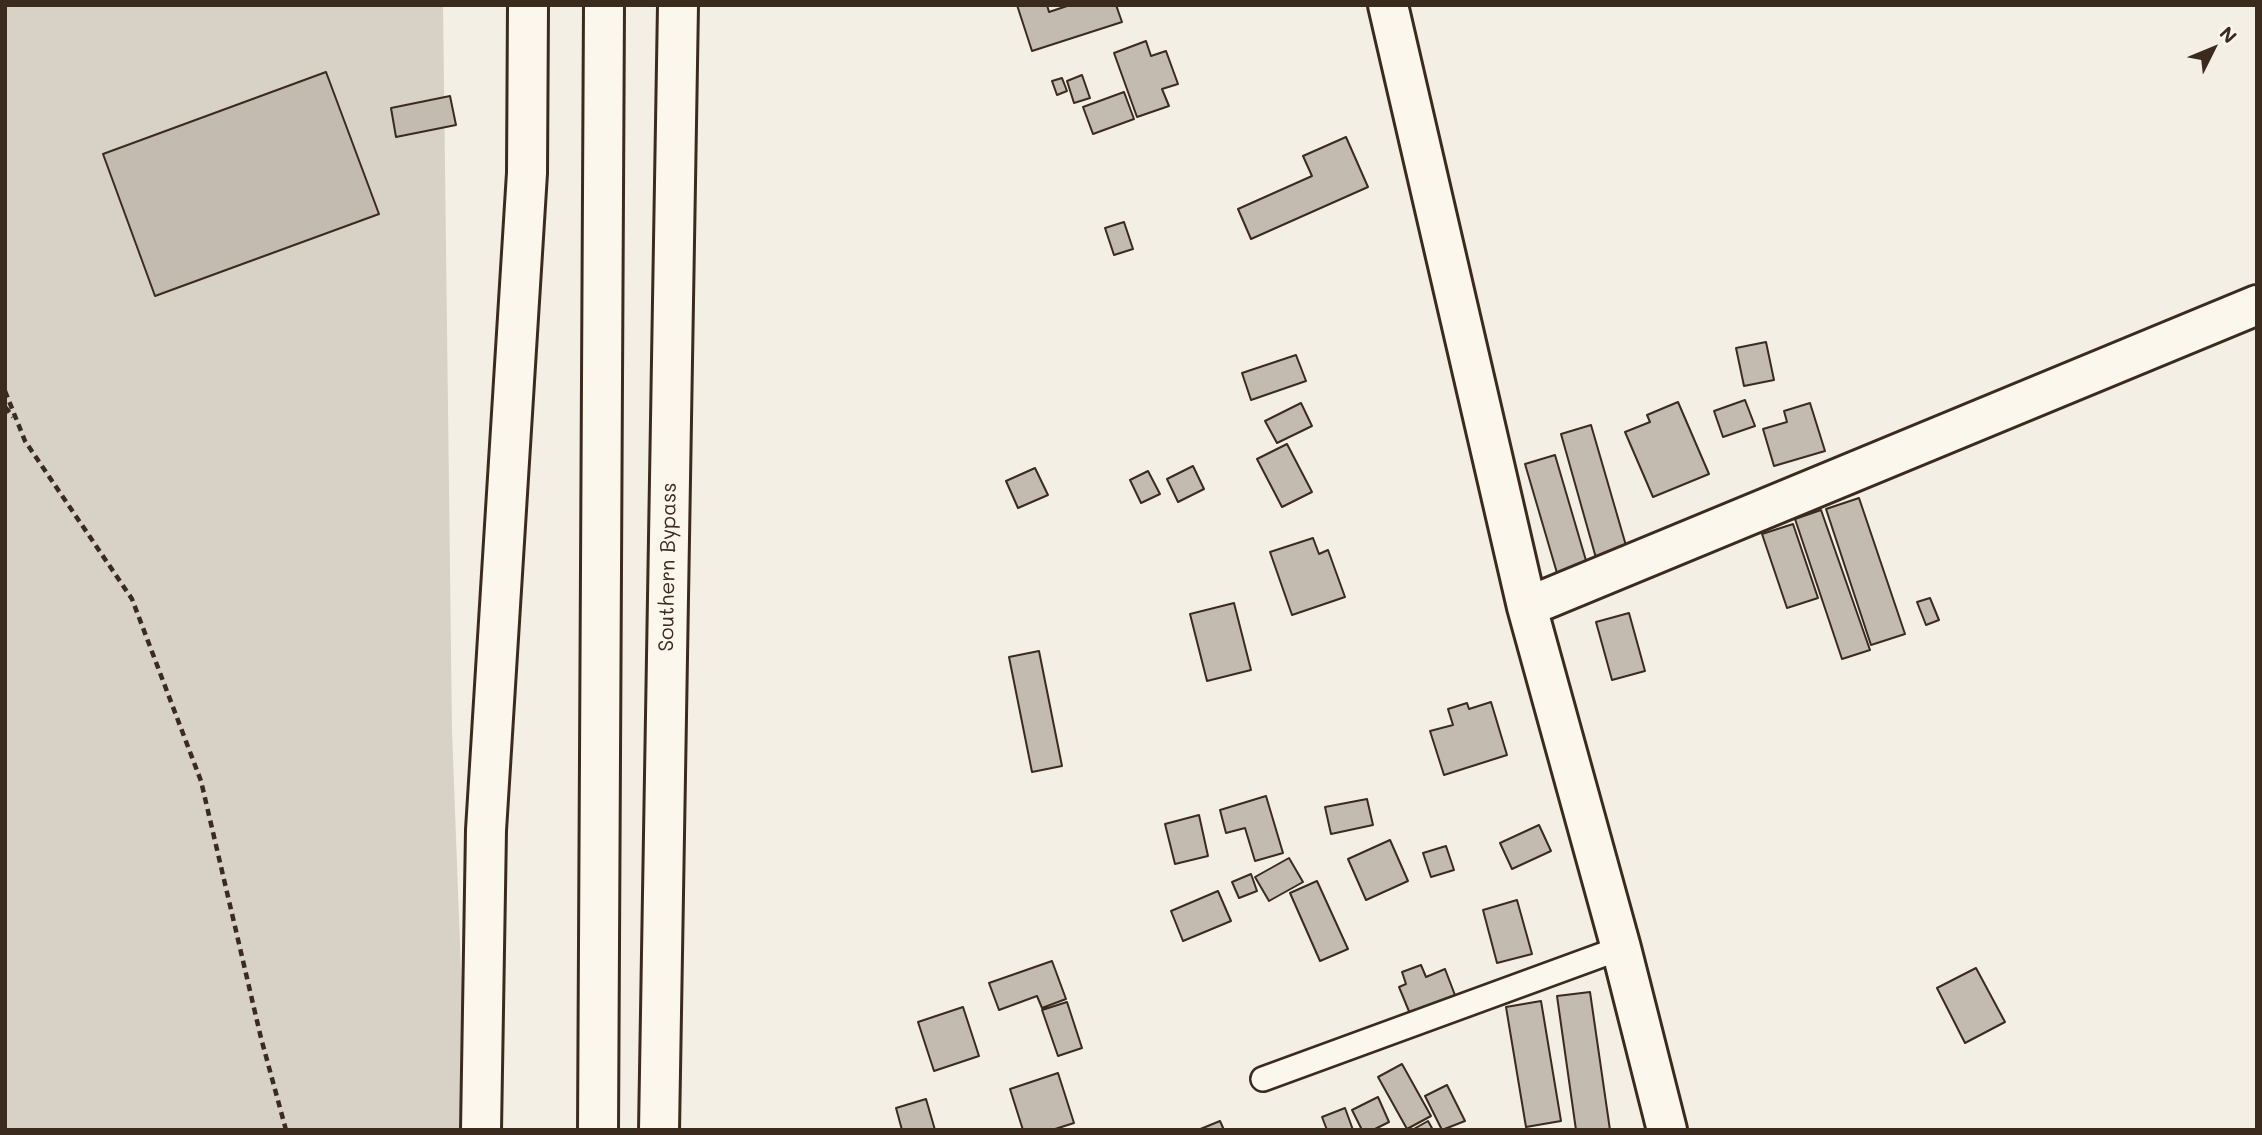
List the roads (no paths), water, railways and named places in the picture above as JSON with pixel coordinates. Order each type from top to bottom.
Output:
[{"type":"main road","points":[[481,1130],[486,830],[527,173],[527,5]]},
{"type":"main road","points":[[598,1130],[604,5]]},
{"type":"main road","name":"Southern Bypass","points":[[659,1130],[678,5]]},
{"type":"main road","points":[[1388,5],[1527,607],[1621,948],[1667,1130]]},
{"type":"main road","points":[[1527,607],[2257,305]]},
{"type":"lane","points":[[1263,1079],[1621,948]]}]
